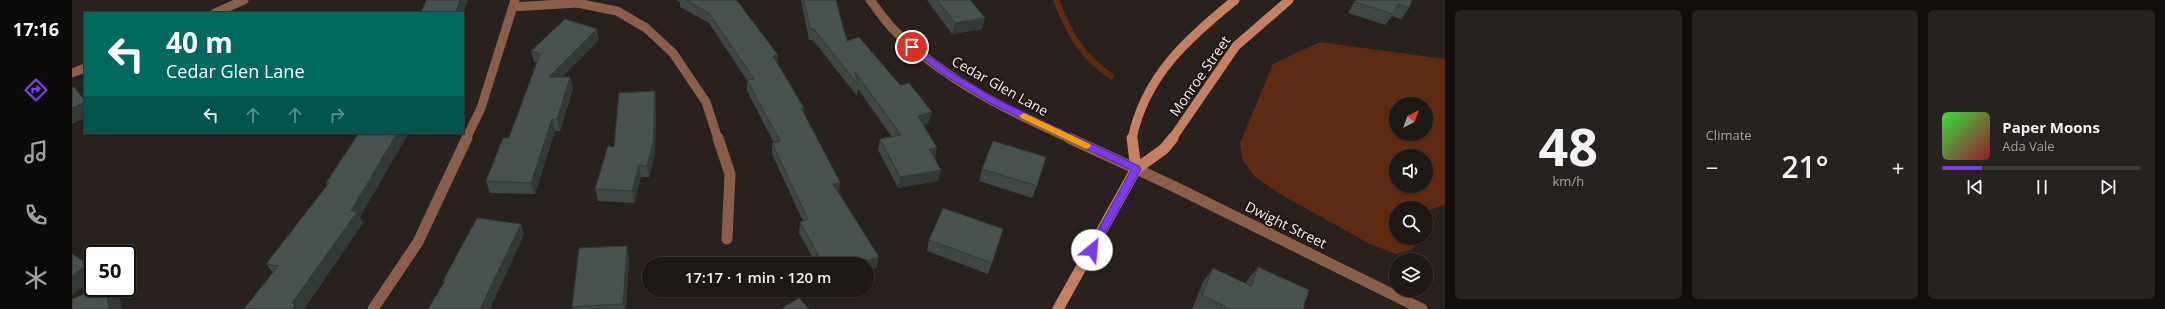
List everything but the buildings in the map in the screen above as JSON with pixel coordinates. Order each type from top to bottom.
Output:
[{"type":"main road","name":"Monroe Street","points":[[1136,169],[1132,140],[1138,113],[1148,93],[1164,69],[1188,42],[1235,0]]},
{"type":"main road","name":"Monroe Street","points":[[1058,309],[1136,169],[1164,149],[1182,127],[1236,46],[1289,0]]},
{"type":"street","points":[[217,12],[244,0]]},
{"type":"street","name":"Cedar Glen Lane","points":[[870,0],[899,34],[947,73],[995,102],[1136,169]]},
{"type":"street","points":[[373,309],[418,242],[481,108],[514,4],[577,3],[617,11],[646,28],[673,53],[706,102],[730,174],[727,239]]},
{"type":"street","points":[[72,73],[84,68]]},
{"type":"street","name":"Dwight Street","points":[[1136,169],[1422,309]]},
{"type":"shaded area","points":[[1320,42],[1445,59],[1445,205],[1433,209],[1433,201],[1389,201],[1389,245],[1416,245],[1412,250],[1393,253],[1368,243],[1280,194],[1255,177],[1242,159],[1240,143],[1273,64]]},
{"type":"waterway","points":[[1056,0],[1077,43],[1091,60],[1111,76]]},
{"type":"slow traffic","points":[[1024,116],[1087,146]]},
{"type":"route","points":[[912,47],[947,73],[995,102],[1136,169],[1092,250]]}]
